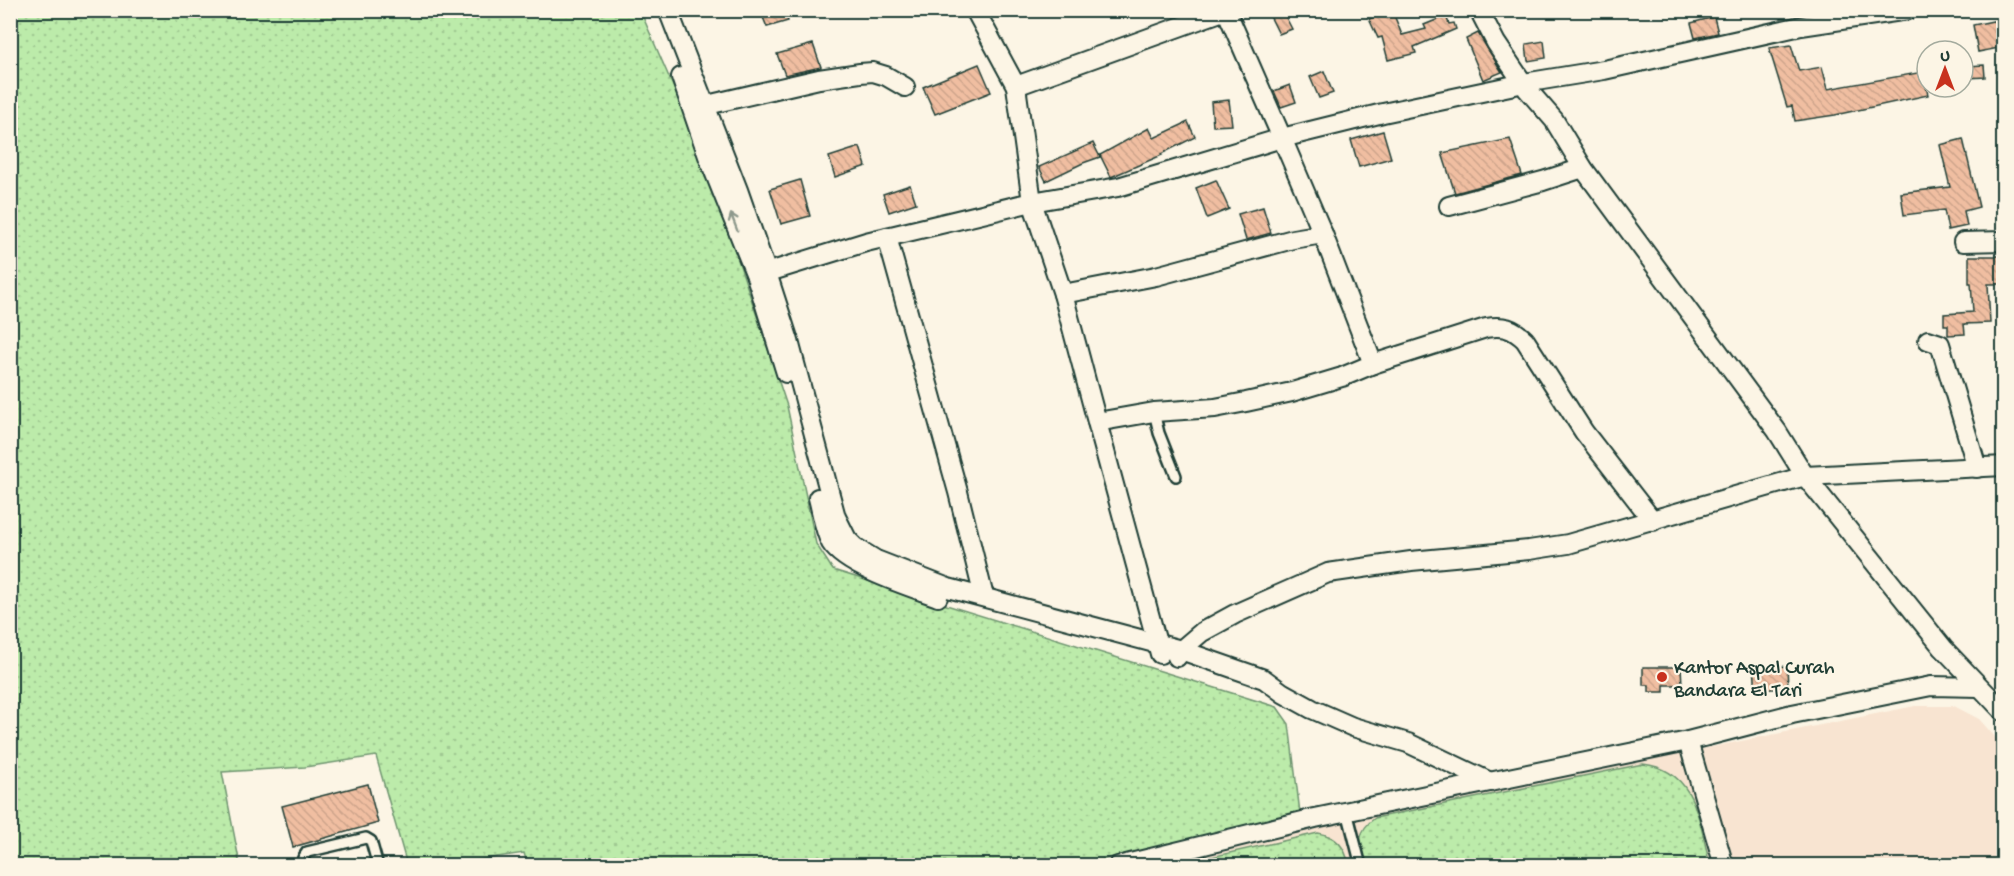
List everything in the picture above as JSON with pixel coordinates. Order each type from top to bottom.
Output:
[{"type":"street","points":[[655,10],[699,106]]},
{"type":"street","points":[[668,10],[699,106],[789,341],[836,517],[841,531],[855,547],[876,560],[948,588],[1264,679],[1312,710],[1353,726],[1408,742],[1490,782]]},
{"type":"street","points":[[1016,86],[1226,10],[1323,234],[1373,364]]},
{"type":"street","points":[[1479,10],[1497,43],[1524,83],[1554,120],[1583,168],[1777,431],[1805,476],[1943,648],[2004,712]]},
{"type":"street","points":[[762,274],[887,237],[1032,202],[1118,187],[1282,138],[1383,113],[1524,83],[1604,70],[1799,18],[1908,10]]},
{"type":"street","points":[[980,12],[1016,86],[1032,202],[1062,294],[1097,422],[1169,652]]},
{"type":"street","points":[[699,106],[819,79],[860,73],[873,72],[886,76],[904,87]]},
{"type":"street","points":[[1449,206],[1583,168]]},
{"type":"street","points":[[1062,294],[1156,276],[1293,239],[1323,234]]},
{"type":"street","points":[[887,237],[958,492],[984,597]]},
{"type":"street","points":[[1963,242],[2004,241]]},
{"type":"street","points":[[762,274],[827,533],[836,549],[866,569],[945,599],[1169,652],[1235,614],[1328,573],[1411,561],[1568,544],[1805,476],[2004,466]]},
{"type":"street","points":[[1097,422],[1154,412],[1215,408],[1292,392],[1486,328],[1503,326],[1517,332],[1525,340],[1584,432],[1653,521]]},
{"type":"street","points":[[1928,340],[1940,344],[1977,468]]},
{"type":"street","points":[[1118,866],[1347,811],[1688,741],[1792,714],[1931,686],[1979,687]]},
{"type":"street","points":[[1688,741],[1724,866]]},
{"type":"lane","points":[[1154,412],[1159,433],[1176,476]]},
{"type":"lane","points":[[1347,811],[1361,866]]},
{"type":"lane","points":[[305,866],[303,858],[307,852],[366,838],[370,841],[378,866]]},
{"type":"shaded area","points":[[1915,706],[1954,706],[1979,719],[2003,746],[2003,865],[1165,866],[1360,818]]},
{"type":"green space","points":[[640,10],[704,158],[787,406],[816,544],[833,570],[1277,707],[1289,724],[1300,813],[1080,865],[528,866],[524,853],[446,865],[407,865],[376,756],[305,767],[222,772],[240,865],[11,866],[11,11]]},
{"type":"green space","points":[[1643,764],[1661,768],[1675,776],[1685,788],[1698,816],[1710,865],[1363,865],[1360,839],[1365,828],[1375,818]]},
{"type":"green space","points":[[1318,833],[1325,834],[1339,843],[1349,865],[1176,865]]},
{"type":"building","points":[[760,10],[784,10],[788,21],[767,27]]},
{"type":"building","points":[[1267,10],[1282,10],[1292,29],[1279,34]]},
{"type":"building","points":[[1392,10],[1402,35],[1426,29],[1424,25],[1446,16],[1449,24],[1454,23],[1456,29],[1414,47],[1416,53],[1388,60],[1382,37],[1378,38],[1369,19]]},
{"type":"building","points":[[1714,17],[1718,33],[1695,38],[1691,23]]},
{"type":"building","points":[[1998,20],[2004,47],[1978,52],[1973,25]]},
{"type":"building","points":[[1478,33],[1502,72],[1483,80],[1466,39]]},
{"type":"building","points":[[1544,41],[1546,58],[1528,61],[1526,44]]},
{"type":"building","points":[[813,44],[821,67],[785,75],[777,54]]},
{"type":"building","points":[[1791,45],[1799,71],[1822,67],[1828,89],[1915,73],[1915,98],[1795,121],[1792,106],[1787,107],[1769,48]]},
{"type":"building","points":[[979,64],[991,92],[935,114],[923,87]]},
{"type":"building","points":[[1984,65],[1985,77],[1975,78],[1975,66]]},
{"type":"building","points":[[1324,71],[1333,93],[1319,98],[1310,77]]},
{"type":"building","points":[[1290,85],[1296,102],[1281,107],[1274,91]]},
{"type":"building","points":[[1229,100],[1232,125],[1213,126],[1211,102]]},
{"type":"building","points":[[1188,122],[1195,137],[1162,155],[1111,177],[1100,155],[1149,128],[1154,138]]},
{"type":"building","points":[[1383,131],[1391,158],[1359,167],[1351,140]]},
{"type":"building","points":[[1510,139],[1522,175],[1455,193],[1442,153]]},
{"type":"building","points":[[1963,139],[1979,207],[1964,211],[1967,226],[1948,230],[1944,210],[1904,215],[1901,193],[1950,187],[1940,145]]},
{"type":"building","points":[[1093,143],[1100,157],[1046,181],[1039,167]]},
{"type":"building","points":[[860,147],[866,166],[835,177],[829,157]]},
{"type":"building","points":[[800,180],[810,216],[781,224],[770,189]]},
{"type":"building","points":[[1216,180],[1229,209],[1207,218],[1196,188]]},
{"type":"building","points":[[910,185],[916,203],[889,212],[883,194]]},
{"type":"building","points":[[1263,207],[1271,233],[1246,240],[1238,214]]},
{"type":"building","points":[[1969,256],[2001,256],[2001,284],[1988,284],[1990,323],[1964,324],[1965,334],[1948,335],[1948,325],[1944,325],[1944,314],[1973,312],[1971,283],[1969,283]]},
{"type":"building","points":[[1787,666],[1788,688],[1756,690],[1754,668]]},
{"type":"building","name":"Kantor Aspal Curah Bandara El Tari","points":[[1643,667],[1681,667],[1682,685],[1664,685],[1664,692],[1649,692],[1649,685],[1643,685]]},
{"type":"building","points":[[368,784],[378,823],[293,847],[282,806]]},
{"type":"place","name":"Kantor Aspal Curah Bandara El Tari","points":[[1662,677]]}]
